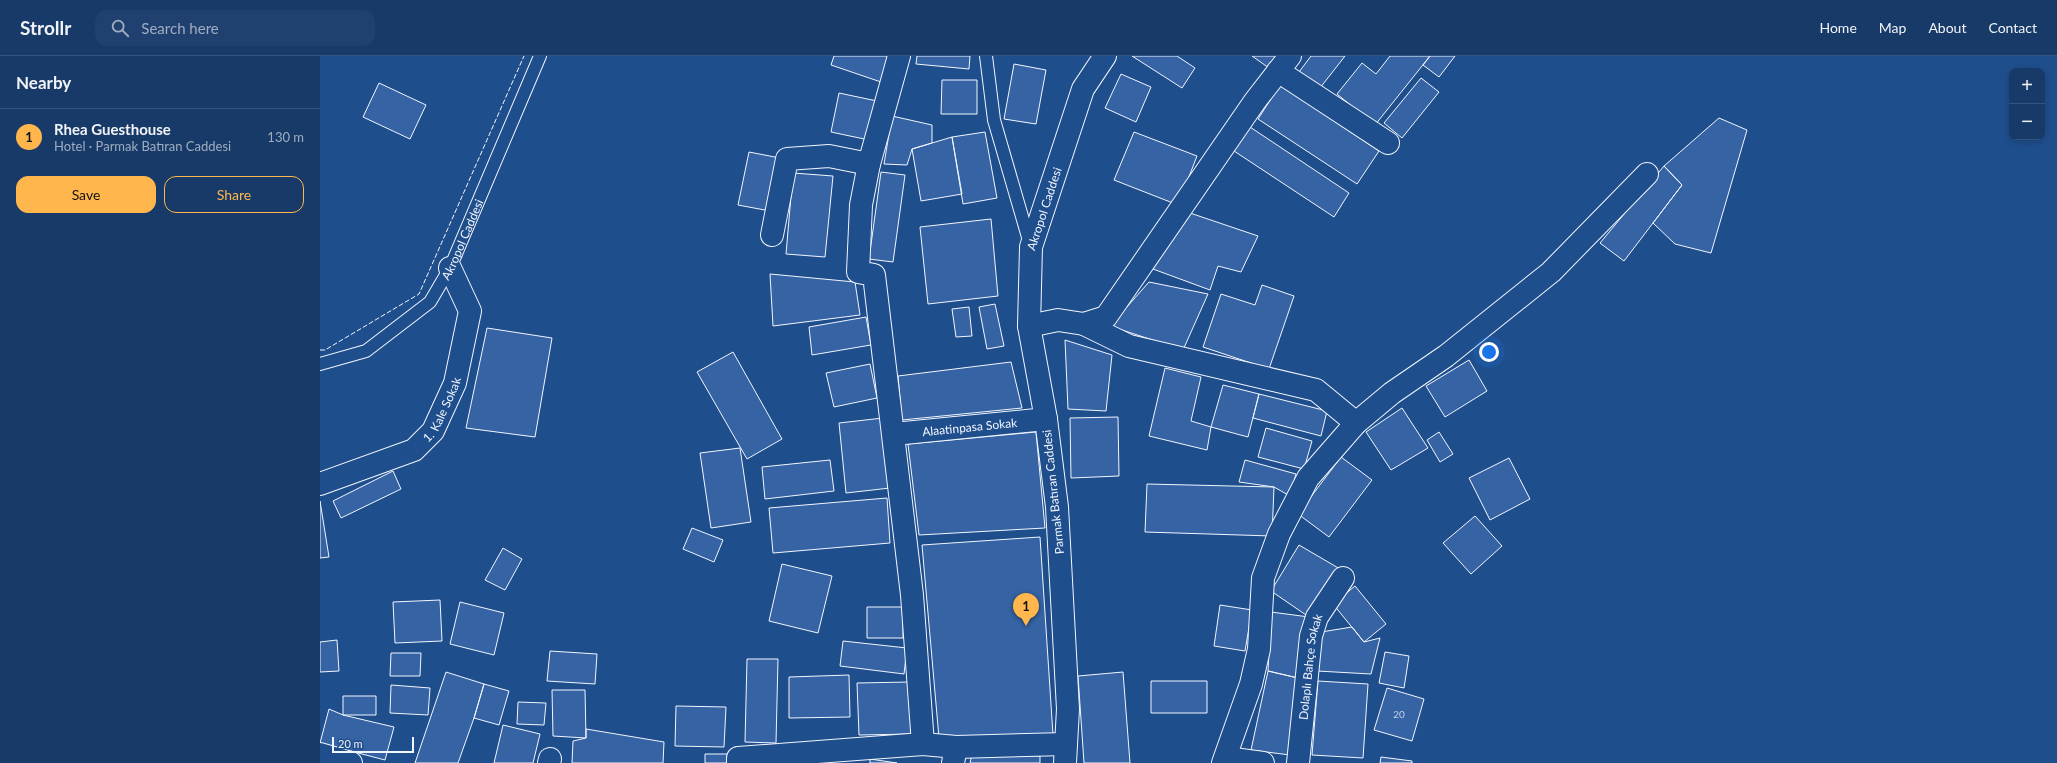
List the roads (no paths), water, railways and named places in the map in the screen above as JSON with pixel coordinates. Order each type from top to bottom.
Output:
[{"type":"street","points":[[899,56],[869,164],[861,205],[858,272],[874,274],[912,595],[923,744]]},
{"type":"street","name":"Akropol Caddesi","points":[[1031,247],[1083,89],[1105,56]]},
{"type":"street","points":[[1084,324],[1106,317],[1254,101],[1284,64],[1388,143]]},
{"type":"street","points":[[772,236],[787,159],[829,156],[869,164]]},
{"type":"street","points":[[1263,763],[1224,761],[1251,684],[1259,649],[1263,578],[1279,534],[1308,478],[1356,423],[1392,393],[1446,356],[1551,272],[1648,174]]},
{"type":"street","name":"Parmak Batıran Caddesi","points":[[1031,247],[1029,326],[1046,419],[1057,507],[1068,710],[1066,753]]},
{"type":"street","name":"1. Kale Sokak","points":[[320,484],[414,450],[433,431],[455,383],[470,311],[450,268]]},
{"type":"street","points":[[1029,326],[1058,320],[1084,324],[1128,346],[1316,390],[1356,423]]},
{"type":"street","name":"Alaatinpasa Sokak","points":[[894,434],[1046,419]]},
{"type":"street","name":"Dolaplı Bahçe Sokak","points":[[1298,763],[1311,636],[1317,617],[1343,578]]},
{"type":"street","points":[[738,763],[738,758],[923,744],[955,755],[1066,753]]},
{"type":"street","points":[[320,754],[350,763]]},
{"type":"lane","name":"Akropol Caddesi","points":[[320,364],[366,351],[430,302],[450,268],[540,56]]},
{"type":"lane","name":"Akropol Caddesi","points":[[986,56],[994,120],[1031,247]]},
{"type":"place","name":"Rhea Guesthouse","points":[[1026,626]]}]
